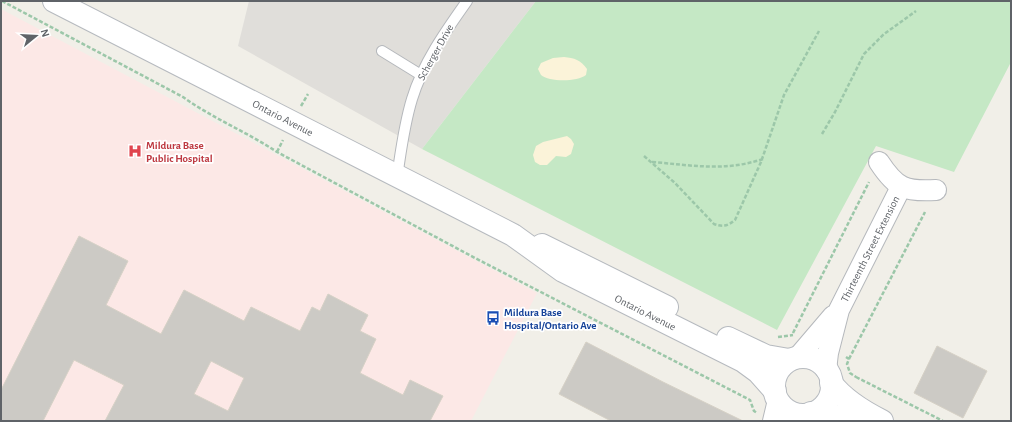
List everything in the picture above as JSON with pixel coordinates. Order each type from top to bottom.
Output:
[{"type":"street","name":"Ontario Avenue","points":[[54,1],[513,235],[546,246],[766,356],[794,359]]},
{"type":"street","points":[[879,162],[892,179],[901,187],[915,191],[936,190]]},
{"type":"street","name":"Thirteenth Street Extension","points":[[829,377],[828,353],[838,310],[901,187]]},
{"type":"street","name":"Ontario Avenue","points":[[513,235],[563,271],[743,361],[758,372],[771,407]]},
{"type":"street","name":"Thirteenth Street Extension","points":[[794,359],[838,310]]},
{"type":"street","points":[[849,421],[825,413],[803,416],[792,413],[784,408],[771,407],[774,382],[777,373],[782,366],[794,359],[814,360],[829,377],[836,390],[864,411],[882,421]]},
{"type":"street","points":[[803,416],[820,409],[827,402],[830,393],[829,377]]},
{"type":"lane","name":"Scherger Drive","points":[[397,177],[404,129],[412,99],[421,75],[448,28],[467,1]]},
{"type":"lane","points":[[382,50],[421,75]]},
{"type":"path","points":[[2,1],[183,96],[199,108],[230,124],[277,152],[475,258],[750,400],[754,411],[771,407]]},
{"type":"path","points":[[822,134],[835,112],[864,54],[884,34],[916,11]]},
{"type":"path","points":[[644,156],[675,183],[714,224],[720,226],[728,225],[736,220],[763,159],[784,95],[819,32]]},
{"type":"path","points":[[651,162],[726,168],[763,159]]},
{"type":"path","points":[[791,335],[869,182]]},
{"type":"path","points":[[849,359],[925,212]]},
{"type":"shaded area","points":[[249,1],[536,1],[422,149],[238,46]]},
{"type":"shaded area","name":"Mildura Base Public Hospital","points":[[1,9],[537,293],[471,421],[1,421]]},
{"type":"green space","points":[[536,1],[1011,1],[1011,62],[954,172],[876,146],[777,330],[422,149]]},
{"type":"sand","points":[[564,57],[574,59],[582,63],[587,69],[586,75],[570,80],[556,80],[541,75],[538,69],[541,63],[553,58]]},
{"type":"sand","points":[[567,136],[574,144],[571,154],[566,157],[556,156],[547,165],[540,165],[535,162],[533,155],[536,146],[543,142]]},
{"type":"building","points":[[79,236],[128,261],[106,305],[161,334],[184,290],[244,321],[251,307],[300,331],[312,307],[320,311],[328,294],[368,315],[360,331],[376,339],[360,373],[403,395],[410,380],[443,396],[430,421],[105,421],[124,385],[74,360],[43,421],[1,421],[1,390]],"holes":[[[211,361],[244,378],[228,411],[194,394]]]},
{"type":"building","points":[[586,342],[743,421],[611,421],[559,394]]},
{"type":"building","points":[[937,346],[987,371],[963,418],[914,393]]},
{"type":"place","name":"Mildura Base Public Hospital","points":[[135,151]]},
{"type":"place","name":"Mildura Base Hospital/Ontario Ave","points":[[493,318]]}]
